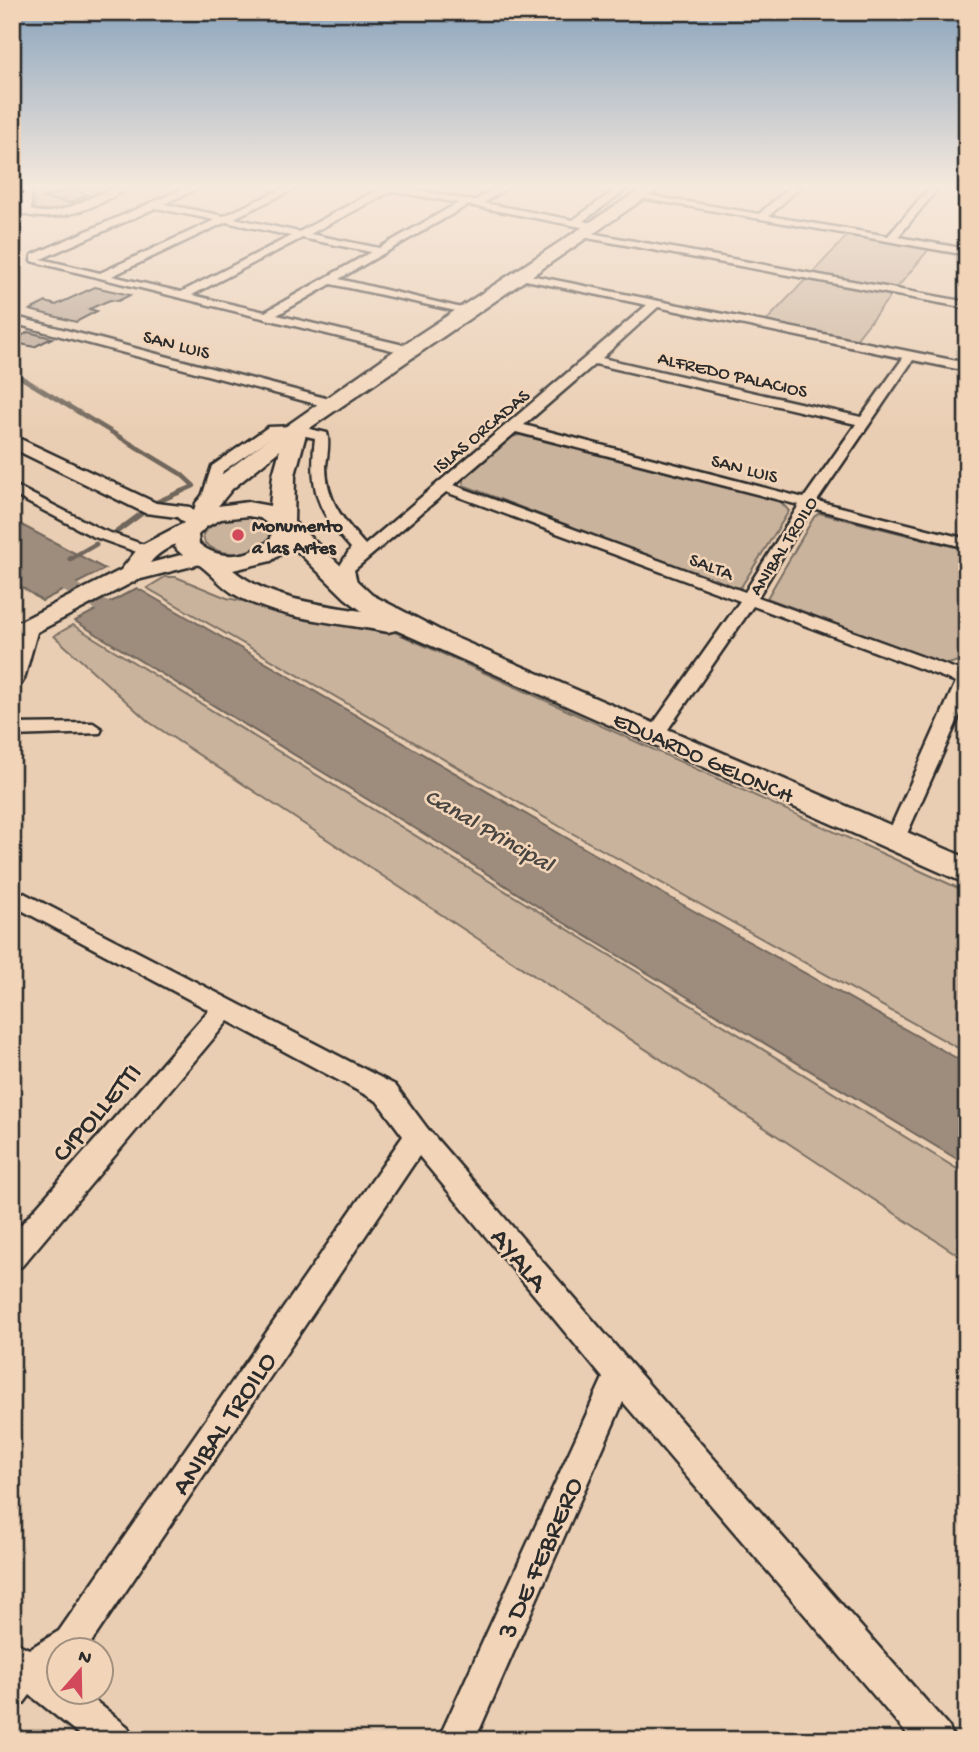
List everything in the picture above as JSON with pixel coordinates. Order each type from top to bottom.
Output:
[{"type":"main road","points":[[199,518],[224,484],[279,440],[530,269]]},
{"type":"main road","points":[[205,558],[230,562],[262,556],[278,546],[285,535],[280,504],[284,471],[297,430]]},
{"type":"main road","name":"EDUARDO GELONCH","points":[[440,641],[365,602],[349,580],[268,513],[248,509],[225,511],[199,518],[186,535],[187,547],[205,558],[233,584],[257,596],[395,625],[440,641],[967,872]]},
{"type":"street","points":[[68,269],[408,350]]},
{"type":"street","points":[[101,277],[119,269]]},
{"type":"street","points":[[182,296],[235,269]]},
{"type":"street","points":[[267,316],[348,269]]},
{"type":"street","points":[[787,269],[967,305]]},
{"type":"street","points":[[520,276],[967,368]]},
{"type":"street","points":[[328,280],[466,312]]},
{"type":"street","name":"ISLAS ORCADAS","points":[[349,580],[444,486],[655,304]]},
{"type":"street","name":"SAN LUIS","points":[[12,319],[332,404]]},
{"type":"street","name":"ANIBAL TROILO","points":[[655,734],[748,601],[808,503],[910,356]]},
{"type":"street","name":"ALFREDO PALACIOS","points":[[593,360],[864,422]]},
{"type":"street","name":"SAN LUIS","points":[[514,427],[967,544]]},
{"type":"street","points":[[297,430],[322,436],[322,499],[340,528],[359,547],[349,580]]},
{"type":"street","points":[[12,441],[152,509],[183,511],[199,518]]},
{"type":"street","name":"SALTA","points":[[444,486],[966,680]]},
{"type":"street","points":[[12,488],[97,533],[148,551]]},
{"type":"street","points":[[129,575],[148,551],[199,518]]},
{"type":"street","points":[[12,679],[19,628],[58,612],[129,575],[205,558]]},
{"type":"street","points":[[895,840],[966,680]]},
{"type":"street","points":[[12,730],[93,729]]},
{"type":"street","name":"AYALA","points":[[12,895],[386,1093],[418,1136],[620,1375],[936,1740]]},
{"type":"street","name":"CIPOLLETTI","points":[[12,1256],[226,1007]]},
{"type":"street","name":"ANIBAL TROILO","points":[[17,1673],[71,1643],[418,1136]]},
{"type":"street","name":"3 DE FEBRERO","points":[[456,1740],[620,1375]]},
{"type":"street","points":[[17,1673],[115,1740]]},
{"type":"shaded area","points":[[816,269],[913,269],[897,288],[812,273]]},
{"type":"shaded area","points":[[807,278],[892,294],[855,341],[764,323]]},
{"type":"shaded area","points":[[520,435],[781,502],[789,511],[741,587],[731,588],[463,485],[464,479],[511,437]]},
{"type":"shaded area","points":[[819,513],[967,550],[967,641],[958,661],[946,665],[767,598],[814,517]]},
{"type":"shaded area","name":"Monumento a las Artes","points":[[237,517],[256,518],[272,528],[271,538],[256,548],[239,553],[221,551],[205,543],[203,536],[209,527],[222,520]]},
{"type":"shaded area","points":[[165,577],[176,577],[227,598],[388,629],[967,892],[967,1053],[561,827],[147,588]]},
{"type":"shaded area","points":[[73,625],[967,1175],[967,1261],[149,722],[54,636]]},
{"type":"water","points":[[12,520],[105,569],[42,601],[12,580]]},
{"type":"water","points":[[137,588],[653,888],[967,1064],[967,1165],[551,915],[439,843],[75,621]]},
{"type":"building","points":[[95,287],[130,295],[89,309],[97,311],[76,322],[30,310],[46,302],[56,305]]},
{"type":"building","points":[[28,332],[52,338],[34,347],[12,342]]},
{"type":"waterway","points":[[12,372],[181,474],[194,486],[178,493]]},
{"type":"waterway","points":[[157,502],[182,491]]},
{"type":"waterway","points":[[111,536],[141,514]]},
{"type":"waterway","points":[[70,559],[96,544]]},
{"type":"waterway","name":"Canal Principal","points":[[12,552],[134,625]]},
{"type":"place","name":"Monumento a las Artes","points":[[238,535]]}]
